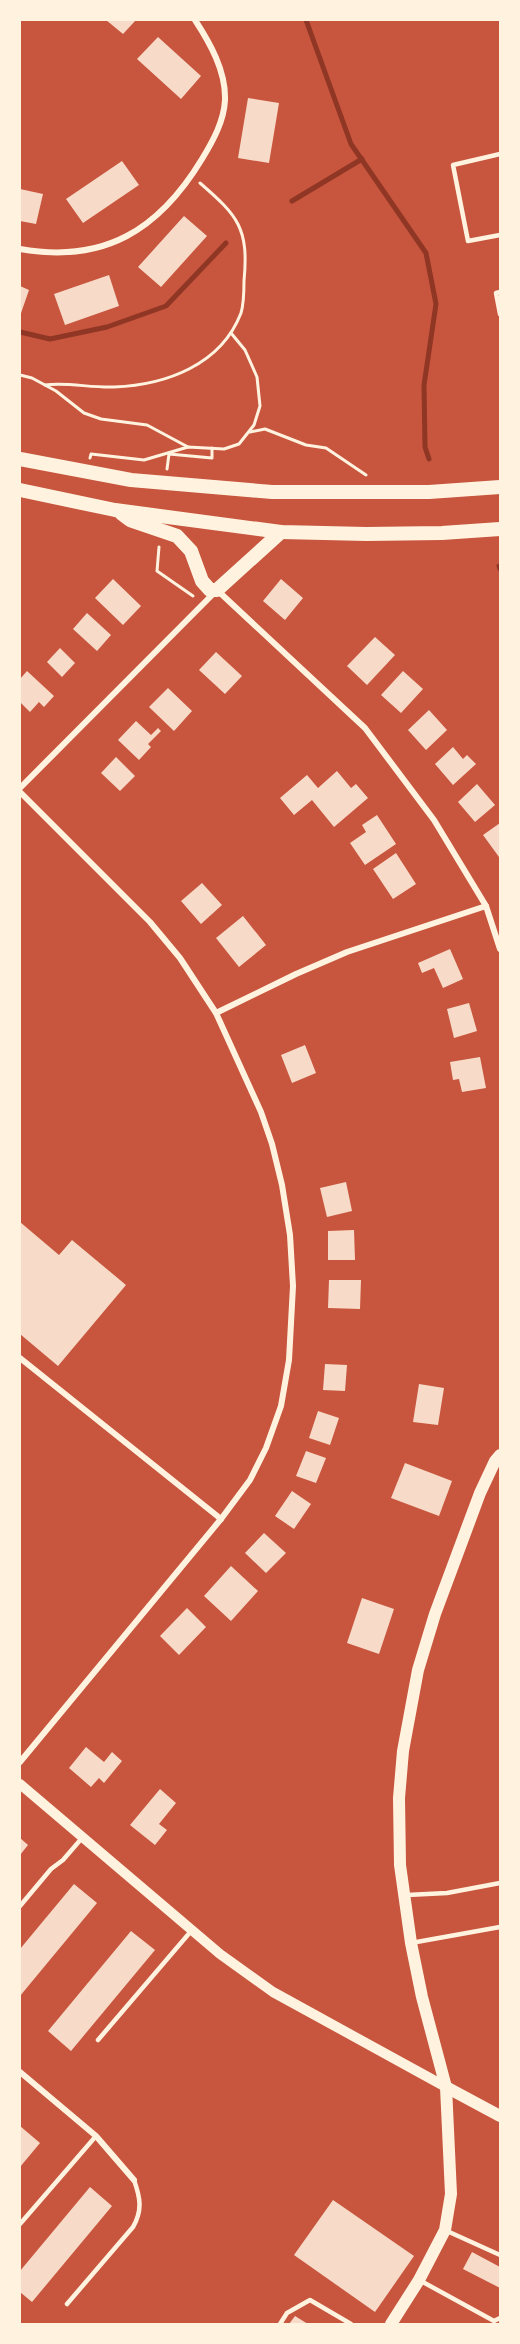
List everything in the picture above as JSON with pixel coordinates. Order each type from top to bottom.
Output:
[{"type":"main road","points":[[20,459],[131,480],[272,492],[429,492],[501,487]]},
{"type":"main road","points":[[20,490],[115,510],[281,532],[388,534],[501,529]]},
{"type":"main road","points":[[115,510],[130,519],[177,536],[191,551],[205,586],[210,590],[217,590],[281,532]]},
{"type":"main road","points":[[391,2325],[445,2230],[451,2194],[446,2086],[422,1997],[404,1895],[398,1835],[403,1751],[418,1670],[435,1614],[480,1493],[495,1461],[501,1455]]},
{"type":"main road","points":[[446,2086],[501,2116]]},
{"type":"street","points":[[20,249],[56,253],[90,250],[115,243],[150,221],[175,197],[213,140],[225,100],[224,84],[217,59],[195,20]]},
{"type":"street","points":[[20,1762],[221,1519],[250,1480],[266,1448],[281,1406],[290,1360],[293,1286],[290,1235],[282,1185],[272,1144],[261,1112],[216,1013],[180,958],[150,922],[20,790],[217,590],[365,728],[434,820],[486,906],[501,949]]},
{"type":"street","points":[[216,1013],[347,952],[486,906]]},
{"type":"street","points":[[20,1358],[221,1519]]},
{"type":"street","points":[[20,1784],[192,1930],[273,1992],[446,2086]]},
{"type":"street","points":[[20,2072],[96,2136],[134,2180]]},
{"type":"lane","points":[[501,154],[453,165],[468,241],[501,235]]},
{"type":"lane","points":[[501,292],[496,293],[501,314]]},
{"type":"lane","points":[[20,1906],[51,1869],[63,1860],[83,1838]]},
{"type":"lane","points":[[404,1895],[447,1893],[501,1883]]},
{"type":"lane","points":[[411,1943],[501,1927]]},
{"type":"lane","points":[[98,2040],[192,1930]]},
{"type":"lane","points":[[20,2224],[96,2136]]},
{"type":"lane","points":[[67,2304],[139,2217],[140,2198],[134,2180]]},
{"type":"lane","points":[[445,2230],[501,2255]]},
{"type":"lane","points":[[418,2280],[493,2323],[501,2318]]},
{"type":"lane","points":[[280,2325],[287,2313],[310,2300],[351,2325]]},
{"type":"path","points":[[45,385],[116,387],[160,380],[191,369],[216,353],[231,333],[242,310],[245,243],[239,223],[229,209],[191,175]]},
{"type":"path","points":[[89,472],[91,454],[144,460],[188,447],[224,449],[239,444],[254,425],[260,406],[257,377],[245,350],[231,333]]},
{"type":"path","points":[[20,375],[45,385],[84,412],[101,419],[147,425],[188,447]]},
{"type":"path","points":[[248,432],[265,429],[306,445],[326,448],[368,477],[370,492]]},
{"type":"path","points":[[169,454],[212,458],[212,448]]},
{"type":"path","points":[[158,547],[157,571],[203,602]]},
{"type":"building","points":[[106,20],[136,20],[123,34]]},
{"type":"building","points":[[158,37],[201,76],[181,99],[137,59]]},
{"type":"building","points":[[248,98],[279,103],[269,163],[238,158]]},
{"type":"building","points":[[122,161],[139,185],[83,223],[66,199]]},
{"type":"building","points":[[20,189],[43,194],[36,224],[20,221]]},
{"type":"building","points":[[184,216],[207,236],[161,287],[138,267]]},
{"type":"building","points":[[109,275],[119,306],[65,325],[54,294]]},
{"type":"building","points":[[20,286],[29,290],[20,316]]},
{"type":"building","points":[[113,579],[141,606],[123,625],[95,598]]},
{"type":"building","points":[[281,579],[303,598],[285,620],[263,601]]},
{"type":"building","points":[[87,613],[111,635],[97,651],[73,629]]},
{"type":"building","points":[[375,637],[395,655],[367,685],[347,666]]},
{"type":"building","points":[[60,648],[75,663],[62,677],[47,662]]},
{"type":"building","points":[[216,652],[242,676],[225,694],[199,670]]},
{"type":"building","points":[[27,671],[54,696],[44,707],[39,702],[30,712],[20,702],[20,679]]},
{"type":"building","points":[[403,671],[423,689],[401,713],[381,695]]},
{"type":"building","points":[[168,688],[192,711],[174,731],[149,707]]},
{"type":"building","points":[[429,710],[447,730],[426,750],[408,730]]},
{"type":"building","points":[[136,721],[151,735],[158,728],[161,731],[148,744],[151,747],[139,760],[118,740]]},
{"type":"building","points":[[453,747],[463,759],[467,755],[476,764],[453,785],[435,764]]},
{"type":"building","points":[[116,757],[135,776],[120,791],[101,773]]},
{"type":"building","points":[[337,771],[351,788],[356,784],[368,798],[334,827],[312,800],[294,815],[280,798],[307,775],[318,788]]},
{"type":"building","points":[[477,784],[495,805],[475,822],[458,802]]},
{"type":"building","points":[[377,815],[396,844],[365,865],[350,843],[366,832],[362,825]]},
{"type":"building","points":[[500,823],[500,855],[499,857],[483,835]]},
{"type":"building","points":[[396,853],[416,884],[393,899],[373,869]]},
{"type":"building","points":[[202,883],[222,905],[201,924],[181,901]]},
{"type":"building","points":[[243,916],[266,945],[239,967],[216,938]]},
{"type":"building","points":[[450,949],[463,979],[443,988],[434,968],[422,973],[418,963]]},
{"type":"building","points":[[469,1003],[477,1031],[454,1038],[447,1009]]},
{"type":"building","points":[[305,1045],[316,1073],[292,1083],[281,1055]]},
{"type":"building","points":[[480,1057],[486,1088],[462,1092],[459,1079],[453,1080],[450,1062]]},
{"type":"building","points":[[346,1182],[352,1211],[327,1217],[320,1188]]},
{"type":"building","points":[[20,1222],[59,1255],[72,1240],[126,1285],[58,1366],[20,1334]]},
{"type":"building","points":[[354,1230],[355,1260],[328,1260],[328,1231]]},
{"type":"building","points":[[329,1280],[361,1280],[360,1309],[328,1308]]},
{"type":"building","points":[[325,1364],[347,1365],[345,1391],[323,1390]]},
{"type":"building","points":[[419,1384],[444,1388],[438,1425],[413,1422]]},
{"type":"building","points":[[318,1411],[339,1418],[330,1445],[309,1438]]},
{"type":"building","points":[[306,1451],[326,1458],[316,1483],[296,1476]]},
{"type":"building","points":[[405,1463],[452,1481],[439,1516],[391,1498]]},
{"type":"building","points":[[292,1491],[311,1504],[294,1529],[275,1516]]},
{"type":"building","points":[[264,1533],[286,1553],[266,1573],[245,1553]]},
{"type":"building","points":[[231,1566],[258,1591],[231,1621],[204,1596]]},
{"type":"building","points":[[362,1598],[394,1609],[379,1654],[347,1643]]},
{"type":"building","points":[[187,1608],[206,1627],[179,1655],[160,1636]]},
{"type":"building","points":[[86,1747],[104,1762],[112,1752],[122,1761],[104,1783],[99,1778],[91,1787],[69,1768]]},
{"type":"building","points":[[160,1789],[176,1803],[159,1824],[167,1830],[155,1845],[130,1825]]},
{"type":"building","points":[[20,1838],[28,1845],[20,1855]]},
{"type":"building","points":[[74,1884],[97,1903],[20,1996],[20,1949]]},
{"type":"building","points":[[131,1931],[155,1950],[71,2051],[48,2031]]},
{"type":"building","points":[[20,2126],[40,2143],[20,2167]]},
{"type":"building","points":[[90,2187],[112,2206],[32,2302],[20,2292],[20,2271]]},
{"type":"building","points":[[333,2200],[414,2256],[375,2312],[294,2255]]},
{"type":"building","points":[[472,2252],[500,2267],[500,2288],[463,2269]]},
{"type":"building","points":[[295,2316],[308,2324],[289,2324]]},
{"type":"waterway","points":[[306,20],[351,144],[426,253],[436,304],[424,385],[425,447],[429,459]]},
{"type":"waterway","points":[[292,201],[362,159]]},
{"type":"waterway","points":[[20,332],[50,339],[107,327],[166,306],[226,243]]}]
